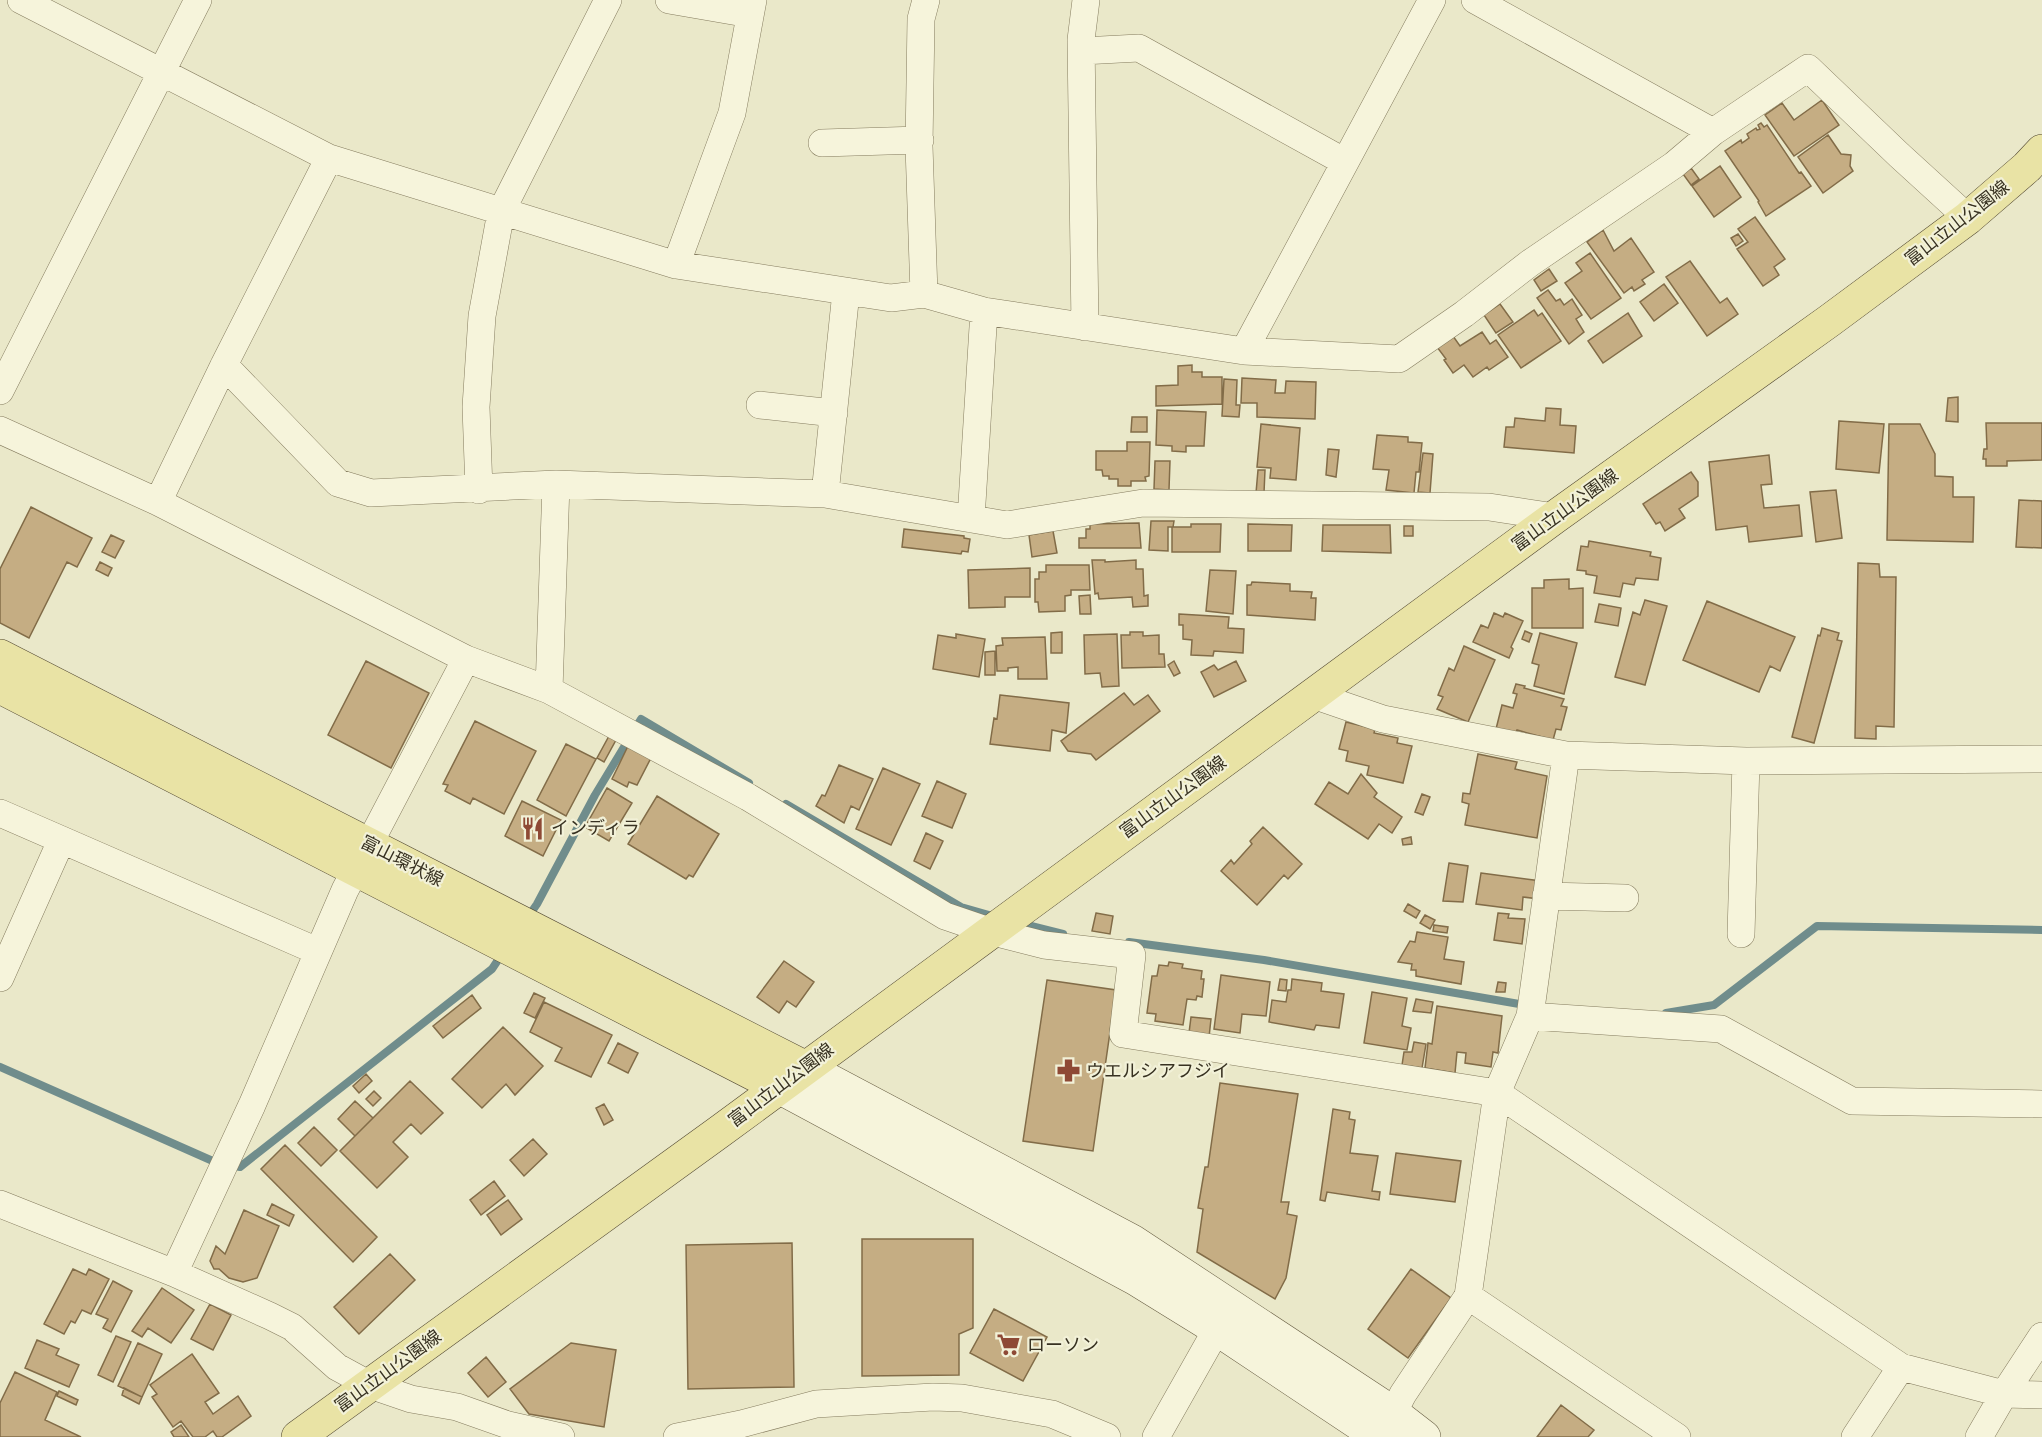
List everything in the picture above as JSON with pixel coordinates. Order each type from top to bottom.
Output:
[{"type":"main road","name":"富山立山公園線","points":[[298,1437],[1555,517],[1829,321],[1968,218],[2042,151]]},
{"type":"main road","name":"富山環状線","points":[[0,656],[778,1087]]},
{"type":"main road","name":"富山環状線","points":[[0,687],[804,1067]]},
{"type":"street","points":[[21,0],[329,158],[676,265],[891,298],[924,294],[984,311],[1244,351],[1399,359],[1464,314],[1530,263],[1674,165],[1713,132],[1808,68],[1899,156],[1968,218]]},
{"type":"street","points":[[0,391],[198,0]]},
{"type":"street","points":[[479,490],[476,407],[482,316],[501,212],[608,0]]},
{"type":"street","points":[[669,0],[752,7],[732,113],[676,265]]},
{"type":"street","points":[[924,294],[920,140],[921,19],[926,0]]},
{"type":"street","points":[[1085,327],[1081,40],[1086,0]]},
{"type":"street","points":[[1244,351],[1432,0]]},
{"type":"street","points":[[1475,0],[1713,132]]},
{"type":"street","points":[[1082,51],[1139,48],[1345,162]]},
{"type":"street","points":[[822,143],[920,140]]},
{"type":"street","points":[[158,502],[224,365],[329,158]]},
{"type":"street","points":[[825,494],[846,292]]},
{"type":"street","points":[[971,519],[984,311]]},
{"type":"street","points":[[224,365],[338,483],[371,493],[479,490],[556,484],[825,494],[1007,525],[1143,503],[1489,507],[1555,517]]},
{"type":"street","points":[[760,405],[834,413]]},
{"type":"street","points":[[0,430],[158,502],[466,659],[549,690],[748,797],[945,916],[1044,945],[1132,955],[1123,1034],[1497,1094],[1901,1367],[2004,1394],[2042,1395]]},
{"type":"street","points":[[549,690],[556,484]]},
{"type":"street","points":[[174,1273],[252,1105],[317,951],[361,857],[466,659]]},
{"type":"street","points":[[1313,695],[1383,719],[1566,755],[1746,761],[2042,759]]},
{"type":"street","points":[[1386,1429],[1403,1394],[1468,1296],[1497,1094],[1530,1016],[1566,755]]},
{"type":"street","points":[[1741,934],[1746,761]]},
{"type":"street","points":[[0,813],[317,951]]},
{"type":"street","points":[[0,978],[61,841]]},
{"type":"street","points":[[1546,896],[1625,898]]},
{"type":"street","points":[[1530,1016],[1721,1029],[1852,1101],[2042,1104]]},
{"type":"street","points":[[804,1067],[1132,1241],[1386,1429]]},
{"type":"street","points":[[778,1087],[1136,1279],[1386,1429],[1424,1437]]},
{"type":"street","points":[[0,1204],[174,1273],[292,1327],[337,1367],[370,1385],[411,1399],[457,1407],[508,1425],[561,1437]]},
{"type":"street","points":[[1468,1296],[1677,1437]]},
{"type":"street","points":[[1156,1437],[1217,1329]]},
{"type":"street","points":[[1979,1437],[2042,1336]]},
{"type":"street","points":[[1855,1437],[1901,1367]]},
{"type":"street","points":[[677,1437],[741,1424],[816,1404],[933,1397],[962,1398],[1052,1414],[1107,1437]]},
{"type":"building","points":[[1822,100],[1839,125],[1794,156],[1765,115],[1782,103],[1794,120]]},
{"type":"building","points":[[1761,123],[1764,127],[1767,125],[1799,173],[1801,172],[1811,186],[1766,216],[1759,201],[1725,151],[1741,140],[1742,143],[1749,138],[1747,134],[1756,128],[1760,129],[1758,125]]},
{"type":"building","points":[[1828,135],[1841,154],[1851,155],[1850,166],[1853,171],[1823,193],[1798,157]]},
{"type":"building","points":[[1720,166],[1741,197],[1714,217],[1692,186]]},
{"type":"building","points":[[1691,168],[1699,179],[1691,185],[1683,174]]},
{"type":"building","points":[[1755,217],[1785,259],[1774,267],[1779,275],[1763,286],[1737,249],[1748,242],[1738,229]]},
{"type":"building","points":[[1603,230],[1614,251],[1631,238],[1654,272],[1642,280],[1645,284],[1634,291],[1632,287],[1624,293],[1587,242]]},
{"type":"building","points":[[1738,234],[1743,241],[1736,246],[1731,238]]},
{"type":"building","points":[[1590,253],[1621,298],[1591,319],[1565,283],[1582,271],[1576,263]]},
{"type":"building","points":[[1690,261],[1720,303],[1727,298],[1738,314],[1707,336],[1666,277]]},
{"type":"building","points":[[1549,269],[1557,281],[1541,291],[1534,280]]},
{"type":"building","points":[[1664,284],[1678,303],[1654,321],[1640,302]]},
{"type":"building","points":[[1548,290],[1556,301],[1560,299],[1564,305],[1572,299],[1582,315],[1576,319],[1584,332],[1569,344],[1537,298]]},
{"type":"building","points":[[1500,304],[1513,322],[1496,333],[1484,315]]},
{"type":"building","points":[[1534,310],[1538,316],[1542,313],[1561,341],[1521,368],[1498,335]]},
{"type":"building","points":[[1628,313],[1642,336],[1603,363],[1588,341]]},
{"type":"building","points":[[1482,332],[1490,344],[1496,340],[1508,357],[1489,370],[1487,367],[1473,377],[1464,365],[1453,373],[1437,347],[1453,336],[1460,346]]},
{"type":"building","points":[[1192,365],[1192,372],[1202,372],[1202,377],[1222,377],[1222,404],[1156,406],[1156,386],[1178,385],[1178,366]]},
{"type":"building","points":[[1242,378],[1276,380],[1275,393],[1285,393],[1286,381],[1316,382],[1315,419],[1257,417],[1257,403],[1241,403]]},
{"type":"building","points":[[1224,379],[1237,380],[1236,405],[1240,405],[1239,417],[1222,416]]},
{"type":"building","points":[[1958,397],[1958,422],[1946,421],[1948,398]]},
{"type":"building","points":[[1546,408],[1561,409],[1560,425],[1576,426],[1574,453],[1504,447],[1506,427],[1514,427],[1515,418],[1545,421]]},
{"type":"building","points":[[1157,410],[1206,412],[1204,446],[1186,446],[1186,452],[1172,451],[1172,446],[1156,445]]},
{"type":"building","points":[[1132,417],[1147,417],[1147,432],[1131,432]]},
{"type":"building","points":[[1839,421],[1884,424],[1879,473],[1836,469]]},
{"type":"building","points":[[1986,423],[2042,423],[2042,460],[2007,461],[2007,466],[1986,466],[1986,459],[1983,459],[1984,449],[1987,449]]},
{"type":"building","points":[[1261,424],[1300,428],[1296,480],[1270,478],[1271,468],[1257,467]]},
{"type":"building","points":[[1889,424],[1920,424],[1935,454],[1935,476],[1953,477],[1953,497],[1974,497],[1973,542],[1887,540]]},
{"type":"building","points":[[1377,435],[1408,437],[1408,442],[1422,443],[1414,493],[1386,490],[1389,470],[1373,469]]},
{"type":"building","points":[[1127,442],[1150,442],[1149,476],[1145,477],[1146,481],[1131,481],[1131,486],[1118,486],[1118,479],[1109,479],[1109,476],[1103,476],[1102,470],[1096,470],[1096,451],[1127,451]]},
{"type":"building","points":[[1328,449],[1339,450],[1336,477],[1326,475]]},
{"type":"building","points":[[1423,453],[1433,454],[1430,493],[1418,492]]},
{"type":"building","points":[[1769,455],[1772,484],[1761,485],[1764,508],[1799,505],[1802,536],[1749,542],[1747,526],[1716,530],[1709,462]]},
{"type":"building","points":[[1155,461],[1170,461],[1169,490],[1154,489]]},
{"type":"building","points":[[1258,470],[1265,470],[1264,493],[1256,493]]},
{"type":"building","points":[[1691,472],[1698,482],[1698,496],[1679,509],[1685,518],[1665,531],[1660,522],[1656,524],[1643,504]]},
{"type":"building","points":[[1836,490],[1842,538],[1816,542],[1810,492]]},
{"type":"building","points":[[2019,500],[2042,501],[2042,548],[2016,547]]},
{"type":"building","points":[[31,507],[92,538],[77,567],[67,562],[29,638],[0,623],[0,569]]},
{"type":"building","points":[[1151,521],[1174,521],[1173,527],[1168,527],[1168,551],[1149,550]]},
{"type":"building","points":[[1139,523],[1141,548],[1079,548],[1079,538],[1086,538],[1086,529],[1090,529],[1090,524]]},
{"type":"building","points":[[1191,524],[1221,524],[1220,552],[1172,552],[1172,527],[1191,527]]},
{"type":"building","points":[[1248,524],[1292,525],[1291,551],[1248,551]]},
{"type":"building","points":[[1323,525],[1390,525],[1391,553],[1322,551]]},
{"type":"building","points":[[1404,526],[1413,526],[1413,536],[1404,536]]},
{"type":"building","points":[[904,529],[964,536],[970,539],[968,552],[962,551],[961,554],[902,547]]},
{"type":"building","points":[[1053,531],[1057,553],[1032,557],[1029,535]]},
{"type":"building","points":[[111,535],[124,541],[115,558],[102,552]]},
{"type":"building","points":[[1589,541],[1651,552],[1650,556],[1661,558],[1658,580],[1636,578],[1634,585],[1623,583],[1620,597],[1594,593],[1597,576],[1577,570],[1581,546],[1588,547]]},
{"type":"building","points":[[1092,560],[1105,560],[1105,562],[1136,560],[1136,569],[1143,569],[1144,596],[1148,595],[1148,606],[1133,607],[1132,597],[1099,599],[1098,593],[1095,594]]},
{"type":"building","points":[[100,562],[112,568],[108,576],[96,570]]},
{"type":"building","points":[[1858,563],[1879,564],[1880,577],[1896,577],[1894,727],[1876,726],[1876,739],[1855,738]]},
{"type":"building","points":[[1046,565],[1089,565],[1090,590],[1071,590],[1071,595],[1065,596],[1065,611],[1039,612],[1038,602],[1035,602],[1035,579],[1039,579],[1039,572],[1046,572]]},
{"type":"building","points":[[1030,568],[1030,597],[1005,597],[1005,607],[969,608],[968,570]]},
{"type":"building","points":[[1210,570],[1236,571],[1233,614],[1206,611]]},
{"type":"building","points":[[1569,579],[1569,589],[1583,588],[1583,628],[1532,628],[1532,588],[1544,588],[1544,580]]},
{"type":"building","points":[[1252,582],[1290,584],[1290,591],[1312,592],[1311,598],[1316,598],[1315,620],[1247,615],[1247,585],[1251,585]]},
{"type":"building","points":[[1090,595],[1091,614],[1080,614],[1079,596]]},
{"type":"building","points":[[1645,600],[1667,606],[1645,685],[1615,677],[1633,612],[1640,615]]},
{"type":"building","points":[[1707,601],[1795,637],[1780,671],[1770,666],[1759,692],[1683,660]]},
{"type":"building","points":[[1599,604],[1621,608],[1618,626],[1595,622]]},
{"type":"building","points":[[1494,613],[1503,617],[1505,613],[1523,621],[1511,647],[1513,649],[1509,658],[1473,642],[1481,625],[1488,628]]},
{"type":"building","points":[[1179,614],[1229,617],[1228,628],[1244,629],[1243,653],[1214,651],[1213,656],[1191,655],[1192,640],[1183,639],[1183,625],[1179,625]]},
{"type":"building","points":[[1822,628],[1839,633],[1837,640],[1842,641],[1814,743],[1792,737],[1818,635],[1820,636]]},
{"type":"building","points":[[1525,631],[1532,634],[1529,642],[1522,639]]},
{"type":"building","points":[[1062,632],[1062,653],[1051,653],[1051,633]]},
{"type":"building","points":[[1130,632],[1143,632],[1143,636],[1159,635],[1159,654],[1164,654],[1165,667],[1122,668],[1121,635],[1130,635]]},
{"type":"building","points":[[1540,633],[1577,643],[1564,694],[1534,686],[1539,665],[1532,663]]},
{"type":"building","points":[[956,634],[985,639],[979,677],[933,669],[938,635],[956,638]]},
{"type":"building","points":[[1117,634],[1119,686],[1102,687],[1100,673],[1085,674],[1084,635]]},
{"type":"building","points":[[1045,637],[1047,679],[1018,679],[1018,667],[1008,668],[1008,671],[997,671],[996,646],[1003,645],[1002,638]]},
{"type":"building","points":[[1464,646],[1495,660],[1468,722],[1437,709],[1443,697],[1438,695],[1449,668],[1454,671]]},
{"type":"building","points":[[995,651],[995,675],[985,675],[985,652]]},
{"type":"building","points":[[366,661],[429,693],[391,768],[328,735]]},
{"type":"building","points":[[1174,661],[1180,673],[1174,676],[1168,665]]},
{"type":"building","points":[[1236,661],[1246,681],[1214,697],[1201,672],[1214,665],[1218,670]]},
{"type":"building","points":[[1516,684],[1564,699],[1561,706],[1567,707],[1561,730],[1556,729],[1553,740],[1517,730],[1515,734],[1496,729],[1502,705],[1513,708],[1517,694],[1513,693]]},
{"type":"building","points":[[1124,693],[1134,705],[1148,695],[1160,711],[1096,760],[1091,754],[1068,751],[1061,741]]},
{"type":"building","points":[[1000,695],[1069,703],[1066,733],[1052,730],[1050,751],[990,744],[994,718],[997,719]]},
{"type":"building","points":[[475,721],[536,751],[504,814],[473,798],[470,804],[445,791],[448,785],[443,784]]},
{"type":"building","points":[[1346,722],[1375,729],[1374,733],[1398,738],[1397,743],[1412,746],[1403,783],[1367,775],[1369,766],[1346,761],[1348,751],[1339,749]]},
{"type":"building","points":[[609,736],[616,740],[604,762],[597,758]]},
{"type":"building","points":[[566,744],[596,759],[566,816],[537,800]]},
{"type":"building","points":[[629,744],[652,756],[637,785],[629,782],[627,787],[612,779]]},
{"type":"building","points":[[1478,754],[1517,762],[1515,769],[1547,776],[1537,838],[1465,825],[1469,804],[1462,802],[1463,793],[1470,794]]},
{"type":"building","points":[[839,765],[873,779],[859,810],[851,806],[844,823],[816,806],[822,795],[825,796]]},
{"type":"building","points":[[883,768],[920,784],[891,845],[856,829]]},
{"type":"building","points":[[1361,774],[1377,793],[1374,797],[1402,817],[1392,833],[1379,824],[1368,839],[1315,804],[1329,782],[1348,794]]},
{"type":"building","points":[[937,781],[966,794],[952,828],[922,816]]},
{"type":"building","points":[[607,788],[632,803],[609,841],[585,827]]},
{"type":"building","points":[[1422,794],[1430,797],[1423,815],[1415,812]]},
{"type":"building","points":[[657,796],[719,834],[693,877],[689,875],[686,879],[628,844]]},
{"type":"building","name":"インディラ","points":[[522,801],[561,820],[543,856],[505,836]]},
{"type":"building","points":[[1263,827],[1302,864],[1288,879],[1284,875],[1257,905],[1221,871],[1231,860],[1234,864],[1252,844],[1250,841]]},
{"type":"building","points":[[926,833],[943,841],[930,869],[914,861]]},
{"type":"building","points":[[1411,837],[1412,844],[1403,845],[1402,839]]},
{"type":"building","points":[[1449,863],[1468,866],[1463,902],[1443,901]]},
{"type":"building","points":[[1481,873],[1541,881],[1539,899],[1523,897],[1522,910],[1476,904]]},
{"type":"building","points":[[1408,904],[1420,911],[1416,918],[1404,911]]},
{"type":"building","points":[[1096,913],[1113,916],[1110,934],[1092,931]]},
{"type":"building","points":[[1498,913],[1509,914],[1508,918],[1525,919],[1522,944],[1494,940]]},
{"type":"building","points":[[1425,915],[1435,920],[1430,929],[1420,923]]},
{"type":"building","points":[[1434,925],[1448,927],[1447,933],[1433,931]]},
{"type":"building","points":[[1417,932],[1448,937],[1444,959],[1464,962],[1461,984],[1416,976],[1416,970],[1411,970],[1412,964],[1398,962],[1410,941],[1415,942]]},
{"type":"building","points":[[784,961],[814,982],[796,1007],[787,1001],[779,1013],[757,997]]},
{"type":"building","points":[[1169,962],[1183,964],[1182,968],[1202,971],[1201,979],[1204,979],[1202,997],[1197,996],[1196,1000],[1187,999],[1183,1025],[1155,1021],[1156,1014],[1147,1013],[1152,976],[1157,976],[1159,965],[1168,966]]},
{"type":"building","points":[[1221,975],[1270,982],[1266,1016],[1242,1014],[1240,1033],[1214,1029]]},
{"type":"building","points":[[1280,979],[1287,980],[1286,991],[1278,990]]},
{"type":"building","points":[[1292,979],[1322,983],[1321,991],[1344,994],[1339,1028],[1316,1025],[1314,1030],[1269,1022],[1272,1000],[1286,1002],[1288,990],[1291,990]]},
{"type":"building","points":[[1047,980],[1116,990],[1093,1151],[1023,1141]]},
{"type":"building","points":[[1498,982],[1506,983],[1505,992],[1496,992]]},
{"type":"building","points":[[1372,992],[1407,998],[1402,1026],[1411,1028],[1407,1050],[1364,1043]]},
{"type":"building","points":[[534,993],[545,998],[535,1018],[524,1013]]},
{"type":"building","points":[[472,995],[481,1008],[443,1038],[433,1026]]},
{"type":"building","points":[[1416,999],[1433,1002],[1431,1013],[1413,1011]]},
{"type":"building","points":[[544,1002],[612,1035],[591,1077],[555,1061],[562,1048],[530,1032]]},
{"type":"building","points":[[1437,1006],[1502,1016],[1498,1053],[1493,1052],[1491,1067],[1465,1063],[1466,1053],[1457,1052],[1455,1073],[1425,1068],[1428,1043],[1432,1044]]},
{"type":"building","points":[[1191,1017],[1211,1019],[1209,1037],[1189,1033]]},
{"type":"building","points":[[503,1027],[543,1066],[515,1095],[506,1084],[482,1108],[452,1079]]},
{"type":"building","points":[[1414,1042],[1426,1044],[1422,1068],[1402,1065],[1404,1052],[1412,1052]]},
{"type":"building","points":[[618,1043],[638,1053],[628,1073],[608,1063]]},
{"type":"building","points":[[366,1074],[372,1081],[359,1093],[353,1086]]},
{"type":"building","points":[[410,1081],[443,1113],[421,1134],[411,1124],[393,1142],[408,1157],[377,1188],[340,1151]]},
{"type":"building","points":[[1220,1083],[1298,1094],[1281,1202],[1289,1202],[1287,1214],[1297,1216],[1286,1278],[1275,1299],[1197,1252],[1203,1209],[1198,1208],[1205,1167],[1208,1167]]},
{"type":"building","points":[[374,1091],[381,1098],[373,1106],[366,1099]]},
{"type":"building","points":[[355,1101],[373,1118],[355,1136],[338,1119]]},
{"type":"building","points":[[604,1104],[613,1120],[604,1125],[596,1108]]},
{"type":"building","points":[[1333,1109],[1350,1112],[1349,1119],[1355,1120],[1350,1153],[1378,1156],[1372,1191],[1380,1192],[1379,1200],[1327,1192],[1325,1201],[1320,1200]]},
{"type":"building","points":[[314,1127],[337,1150],[321,1166],[298,1143]]},
{"type":"building","points":[[533,1139],[547,1154],[524,1176],[510,1160]]},
{"type":"building","points":[[285,1145],[377,1237],[353,1262],[261,1169]]},
{"type":"building","points":[[1396,1153],[1461,1161],[1455,1202],[1390,1194]]},
{"type":"building","points":[[494,1181],[505,1196],[481,1215],[470,1200]]},
{"type":"building","points":[[508,1200],[522,1219],[501,1235],[487,1215]]},
{"type":"building","points":[[272,1204],[294,1215],[289,1226],[267,1215]]},
{"type":"building","points":[[244,1210],[279,1226],[257,1278],[243,1282],[229,1278],[219,1269],[214,1269],[210,1261],[216,1246],[225,1254]]},
{"type":"building","points":[[862,1239],[973,1239],[973,1328],[959,1334],[959,1375],[862,1376]]},
{"type":"building","points":[[792,1243],[794,1387],[688,1389],[686,1245]]},
{"type":"building","points":[[390,1254],[415,1280],[359,1334],[334,1307]]},
{"type":"building","points":[[73,1269],[86,1275],[89,1269],[109,1279],[91,1314],[82,1310],[75,1323],[71,1321],[64,1334],[44,1324]]},
{"type":"building","points":[[1411,1269],[1451,1298],[1408,1358],[1368,1329]]},
{"type":"building","points":[[113,1281],[132,1291],[111,1332],[103,1328],[108,1319],[96,1314]]},
{"type":"building","points":[[162,1288],[194,1310],[171,1343],[148,1328],[142,1337],[132,1331]]},
{"type":"building","points":[[210,1304],[231,1315],[213,1350],[191,1339]]},
{"type":"building","name":"ローソン","points":[[994,1309],[1047,1337],[1023,1381],[970,1353]]},
{"type":"building","points":[[116,1336],[131,1342],[113,1382],[98,1375]]},
{"type":"building","points":[[37,1340],[59,1349],[56,1355],[79,1365],[69,1387],[25,1368]]},
{"type":"building","points":[[138,1343],[162,1354],[142,1397],[118,1386]]},
{"type":"building","points":[[571,1343],[616,1350],[604,1427],[529,1414],[510,1389]]},
{"type":"building","points":[[192,1354],[219,1393],[205,1402],[213,1414],[238,1396],[251,1416],[222,1437],[217,1437],[213,1431],[205,1437],[193,1437],[181,1421],[173,1427],[152,1397],[157,1394],[150,1385]]},
{"type":"building","points":[[486,1357],[506,1382],[488,1397],[468,1373]]},
{"type":"building","points":[[15,1372],[57,1392],[45,1420],[81,1437],[0,1437],[0,1403]]},
{"type":"building","points":[[124,1388],[142,1397],[139,1404],[122,1395]]},
{"type":"building","points":[[59,1391],[78,1400],[76,1405],[57,1396]]},
{"type":"building","points":[[1561,1405],[1594,1430],[1588,1437],[1537,1437]]},
{"type":"building","points":[[181,1425],[189,1437],[174,1437],[171,1432]]},
{"type":"waterway","points":[[528,917],[595,795],[641,719],[749,783]]},
{"type":"waterway","points":[[786,804],[961,907],[996,917]]},
{"type":"waterway","points":[[1019,923],[1063,934]]},
{"type":"waterway","points":[[1666,1013],[1714,1005],[1817,926],[2042,930]]},
{"type":"waterway","points":[[1129,942],[1264,960],[1525,1005]]},
{"type":"waterway","points":[[0,1067],[215,1162],[240,1167],[492,969],[502,954]]},
{"type":"place","name":"インディラ","points":[[533,828]]},
{"type":"place","name":"ウエルシアフジイ","points":[[1068,1071]]},
{"type":"place","name":"ローソン","points":[[1009,1345]]}]
